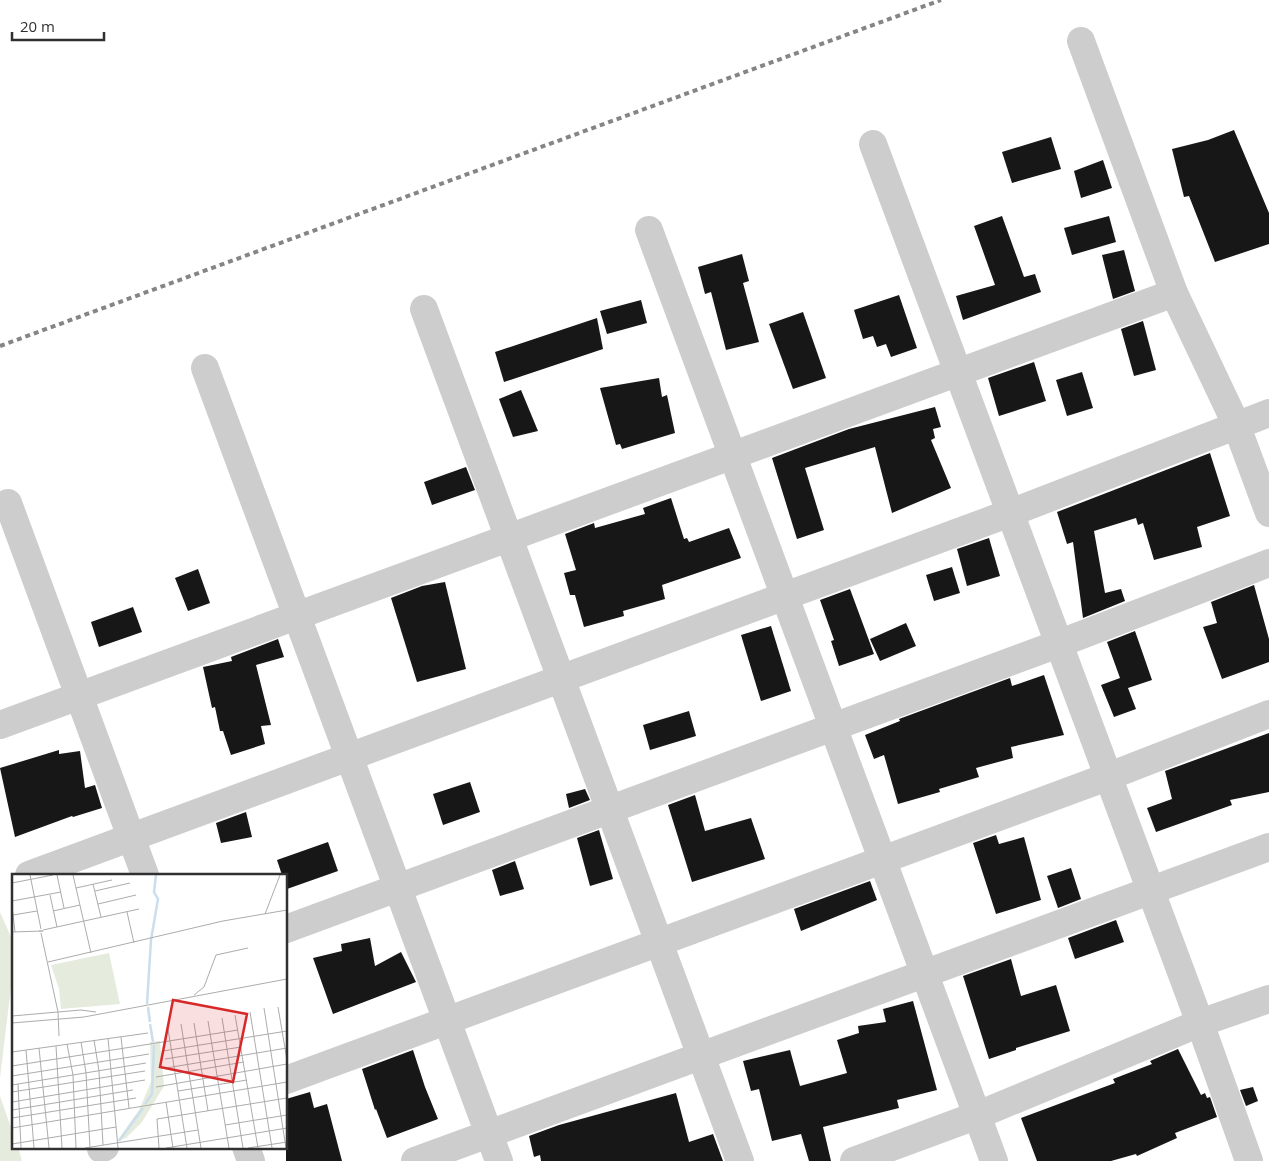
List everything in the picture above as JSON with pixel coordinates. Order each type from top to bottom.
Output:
[{"type":"street","points":[[1081,41],[1174,293],[1236,424],[1269,513]]},
{"type":"street","points":[[873,144],[1200,1023],[1249,1161]]},
{"type":"street","points":[[649,230],[994,1161]]},
{"type":"street","points":[[0,725],[1174,293]]},
{"type":"street","points":[[424,309],[740,1161]]},
{"type":"street","points":[[205,368],[499,1161]]},
{"type":"street","points":[[31,874],[1010,513],[1269,412]]},
{"type":"street","points":[[8,502],[145,874]]},
{"type":"street","points":[[288,928],[1058,644],[1269,563]]},
{"type":"street","points":[[288,1079],[1107,777],[1269,714]]},
{"type":"street","points":[[415,1161],[1269,847]]},
{"type":"street","points":[[854,1161],[978,1115],[1200,1023],[1269,999]]},
{"type":"street","points":[[246,1148],[251,1161]]},
{"type":"shaded area","points":[[0,912],[12,939],[12,979],[0,1078]]},
{"type":"shaded area","points":[[0,1096],[12,1130],[12,1148],[18,1148],[22,1161],[0,1161]]},
{"type":"building","points":[[1234,130],[1269,213],[1269,244],[1215,262],[1189,196],[1184,197],[1172,149],[1208,140]]},
{"type":"building","points":[[1051,137],[1061,169],[1012,183],[1002,152]]},
{"type":"building","points":[[1103,160],[1112,188],[1081,198],[1074,171]]},
{"type":"building","points":[[1002,216],[1024,277],[1035,274],[1041,292],[963,320],[956,296],[995,285],[974,226]]},
{"type":"building","points":[[1109,216],[1116,242],[1072,255],[1064,228]]},
{"type":"building","points":[[1124,250],[1135,291],[1113,299],[1102,255]]},
{"type":"building","points":[[742,254],[749,281],[743,283],[759,342],[726,350],[711,292],[705,294],[698,267]]},
{"type":"building","points":[[899,295],[917,348],[891,357],[886,344],[877,347],[873,336],[863,339],[854,310]]},
{"type":"building","points":[[641,300],[647,323],[607,334],[600,311]]},
{"type":"building","points":[[803,312],[826,378],[793,389],[769,324]]},
{"type":"building","points":[[597,318],[603,349],[504,382],[495,352]]},
{"type":"building","points":[[1143,321],[1156,370],[1134,376],[1121,329]]},
{"type":"building","points":[[1034,362],[1046,401],[999,416],[988,378]]},
{"type":"building","points":[[1082,372],[1093,408],[1067,416],[1056,380]]},
{"type":"building","points":[[659,378],[662,397],[667,395],[675,433],[622,449],[620,444],[616,445],[600,388]]},
{"type":"building","points":[[521,390],[538,431],[513,437],[499,399]]},
{"type":"building","points":[[935,407],[941,427],[933,429],[935,438],[931,440],[951,488],[892,513],[875,447],[805,468],[824,530],[797,539],[772,458],[849,429]]},
{"type":"building","points":[[1210,453],[1230,516],[1197,527],[1202,547],[1154,560],[1143,523],[1138,525],[1136,518],[1094,531],[1105,593],[1121,589],[1125,601],[1083,618],[1073,542],[1067,544],[1057,512]]},
{"type":"building","points":[[466,467],[475,490],[432,505],[424,482]]},
{"type":"building","points":[[671,498],[684,539],[687,538],[689,542],[729,528],[741,558],[662,585],[665,599],[623,611],[624,616],[584,627],[575,595],[570,595],[564,573],[576,570],[565,534],[594,523],[595,528],[645,514],[643,508]]},
{"type":"building","points":[[989,538],[1000,576],[967,586],[957,549]]},
{"type":"building","points":[[952,567],[960,593],[934,601],[926,575]]},
{"type":"building","points":[[198,569],[210,603],[188,611],[175,578]]},
{"type":"building","points":[[445,582],[466,669],[417,682],[391,598],[422,586]]},
{"type":"building","points":[[1254,585],[1269,639],[1269,662],[1222,679],[1203,627],[1217,623],[1211,602]]},
{"type":"building","points":[[850,589],[874,654],[839,666],[831,641],[834,640],[820,600]]},
{"type":"building","points":[[133,607],[142,632],[99,647],[91,622]]},
{"type":"building","points":[[906,623],[916,646],[880,661],[870,639]]},
{"type":"building","points":[[771,626],[791,691],[761,701],[741,635]]},
{"type":"building","points":[[1135,631],[1152,680],[1128,688],[1136,709],[1114,717],[1101,685],[1120,678],[1107,642]]},
{"type":"building","points":[[278,639],[284,657],[256,665],[271,725],[261,726],[265,744],[231,755],[223,731],[220,731],[215,707],[212,708],[203,667],[232,661],[231,657]]},
{"type":"building","points":[[1044,675],[1064,735],[1011,747],[1013,758],[976,768],[979,777],[939,789],[940,792],[898,804],[884,755],[874,759],[865,735],[900,721],[899,719],[1010,678],[1012,686]]},
{"type":"building","points":[[689,711],[696,736],[650,750],[643,725]]},
{"type":"building","points":[[1269,733],[1269,792],[1230,800],[1232,805],[1156,832],[1147,808],[1172,799],[1165,771]]},
{"type":"building","points":[[59,750],[59,754],[80,751],[85,788],[95,785],[102,808],[72,816],[15,837],[0,768]]},
{"type":"building","points":[[470,782],[480,812],[443,825],[433,794]]},
{"type":"building","points":[[585,789],[590,800],[569,808],[566,794]]},
{"type":"building","points":[[695,795],[705,831],[751,818],[765,859],[692,882],[668,805]]},
{"type":"building","points":[[246,812],[252,837],[221,843],[216,823]]},
{"type":"building","points":[[599,830],[613,879],[590,886],[577,838]]},
{"type":"building","points":[[996,835],[999,844],[1024,837],[1041,900],[996,914],[973,843]]},
{"type":"building","points":[[328,842],[338,871],[288,889],[288,874],[282,874],[277,860]]},
{"type":"building","points":[[515,861],[524,889],[500,896],[492,870]]},
{"type":"building","points":[[1071,868],[1081,899],[1058,908],[1047,876]]},
{"type":"building","points":[[870,881],[877,900],[801,931],[794,909]]},
{"type":"building","points":[[1116,920],[1124,942],[1075,959],[1068,938]]},
{"type":"building","points":[[370,938],[375,966],[401,952],[416,982],[333,1014],[313,958],[342,951],[341,944]]},
{"type":"building","points":[[1011,959],[1021,996],[1056,985],[1070,1031],[1016,1048],[1016,1050],[989,1059],[963,976]]},
{"type":"building","points":[[913,1001],[937,1090],[897,1100],[899,1108],[823,1127],[831,1161],[809,1161],[801,1134],[772,1141],[759,1089],[751,1091],[743,1061],[790,1050],[800,1086],[847,1073],[837,1040],[859,1033],[858,1026],[886,1022],[883,1009]]},
{"type":"building","points":[[1178,1049],[1201,1095],[1205,1093],[1207,1098],[1210,1097],[1217,1117],[1175,1133],[1177,1138],[1137,1156],[1136,1154],[1111,1161],[1037,1161],[1021,1118],[1115,1083],[1113,1079],[1152,1064],[1150,1061]]},
{"type":"building","points":[[413,1050],[438,1119],[387,1138],[375,1110],[362,1069]]},
{"type":"building","points":[[1253,1087],[1258,1101],[1246,1106],[1240,1090]]},
{"type":"building","points":[[310,1092],[314,1108],[327,1104],[342,1161],[286,1161],[286,1148],[288,1148],[288,1098]]},
{"type":"building","points":[[676,1093],[689,1142],[713,1134],[723,1161],[541,1161],[540,1155],[534,1157],[529,1136],[559,1125]]},
{"type":"railway","points":[[0,346],[941,0]]}]
